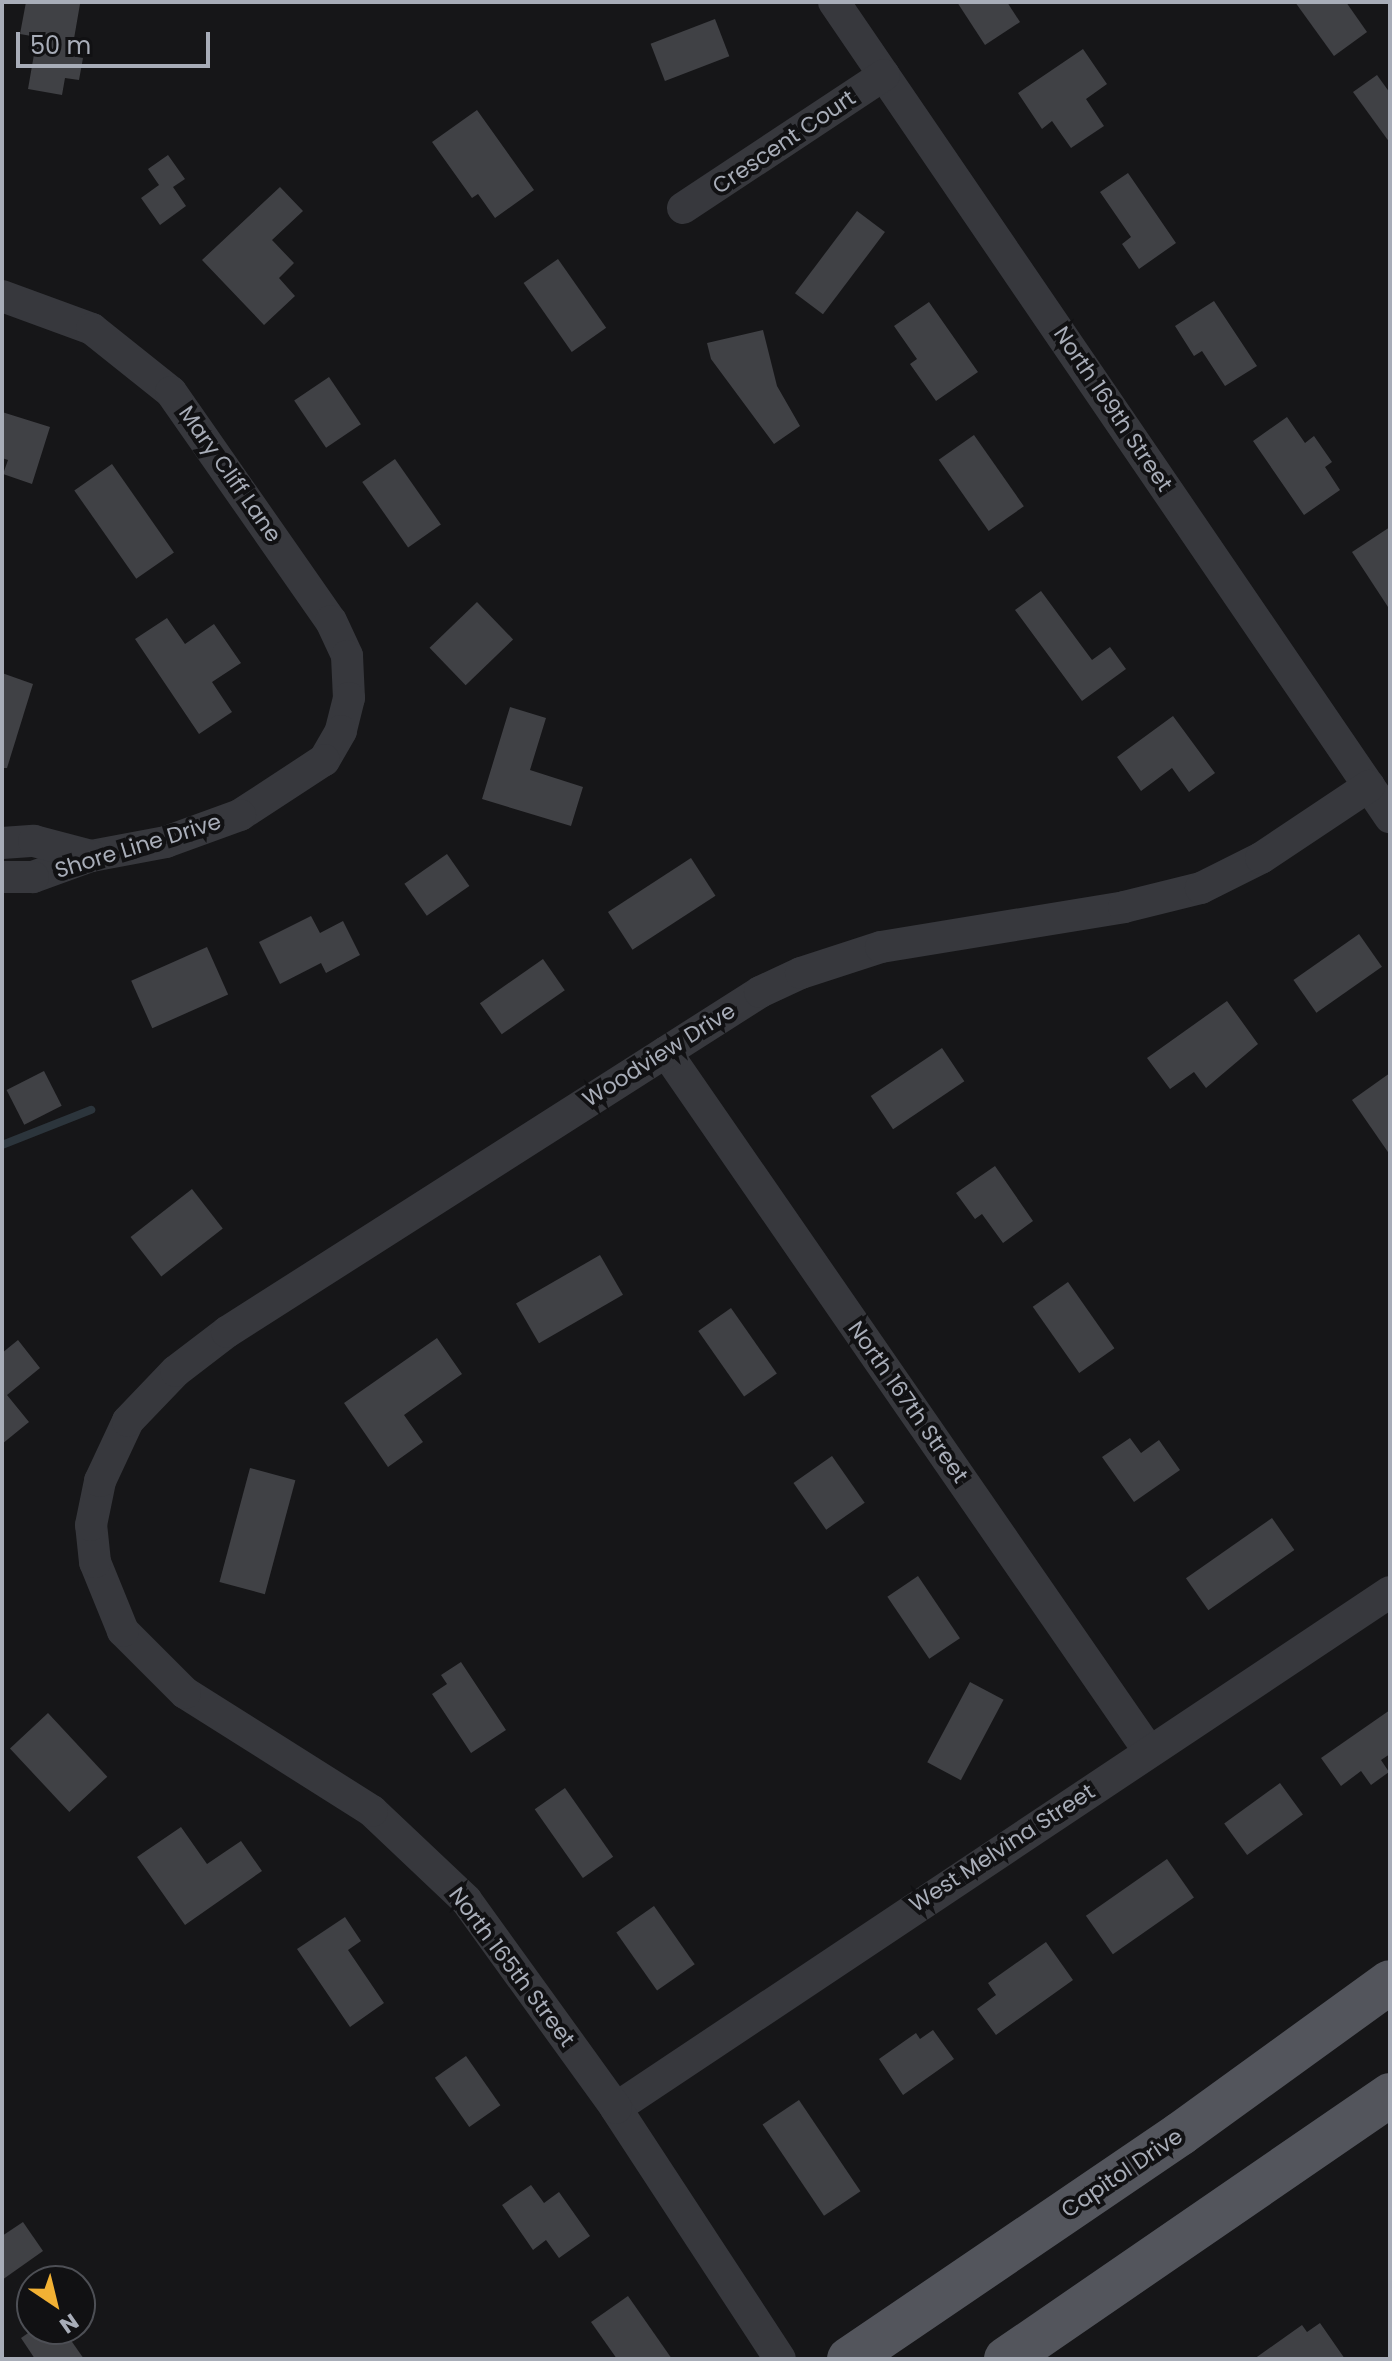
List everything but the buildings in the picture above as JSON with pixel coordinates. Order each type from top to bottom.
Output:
[{"type":"main road","name":"Capitol Drive","points":[[849,2359],[1180,2134],[1390,1982]]},
{"type":"main road","points":[[1006,2359],[1390,2095]]},
{"type":"street","name":"North 169th Street","points":[[834,2],[1390,817]]},
{"type":"street","name":"Crescent Court","points":[[683,208],[884,75]]},
{"type":"street","name":"Mary Cliff Lane","points":[[2,296],[92,329],[153,374],[195,420],[291,561]]},
{"type":"street","name":"Shore Line Drive","points":[[2,877],[33,877],[91,856],[205,830],[272,797],[324,760],[341,731],[349,698],[347,656],[291,561]]},
{"type":"street","name":"Woodview Drive","points":[[93,1538],[100,1481],[111,1453],[128,1421],[176,1371],[451,1186],[760,992],[837,960],[1201,888],[1261,858],[1369,786]]},
{"type":"street","points":[[2,843],[34,841],[91,856]]},
{"type":"street","name":"North 167th Street","points":[[666,1052],[1149,1751]]},
{"type":"street","name":"North 165th Street","points":[[93,1538],[105,1595],[123,1631],[147,1660],[185,1693],[331,1782],[422,1854],[503,1948],[616,2108],[780,2359]]},
{"type":"street","name":"West Melvina Street","points":[[616,2108],[1390,1592]]},
{"type":"waterway","points":[[2,1145],[91,1110]]}]
